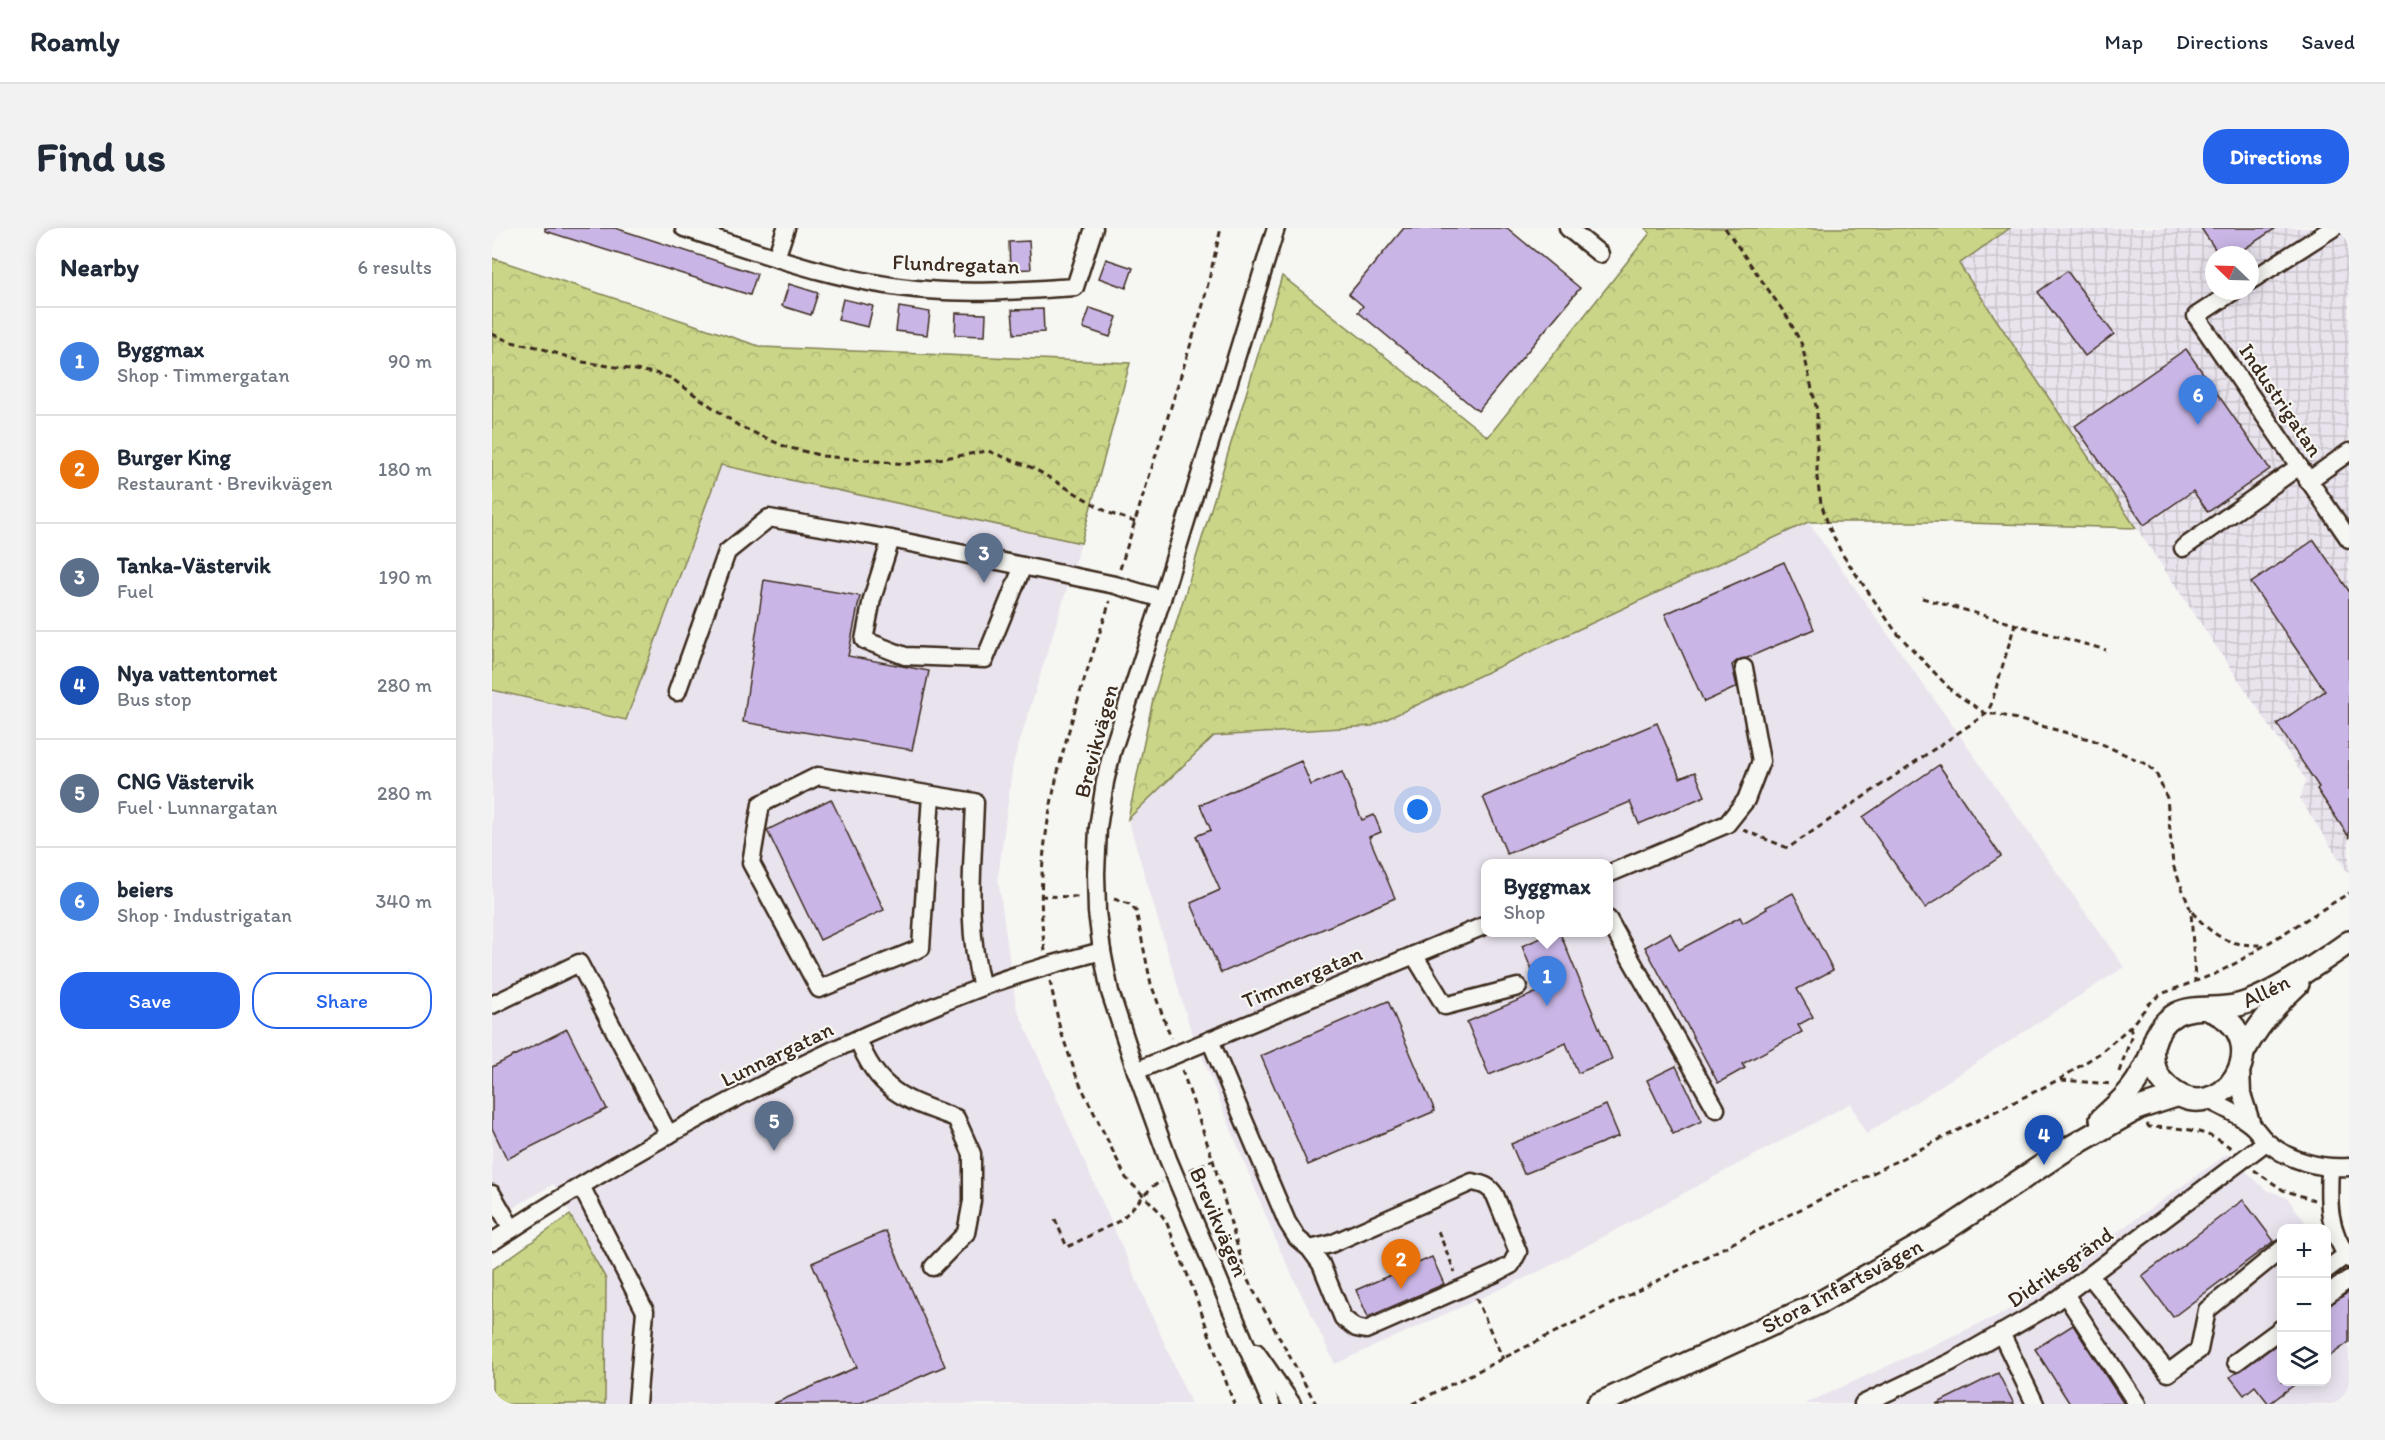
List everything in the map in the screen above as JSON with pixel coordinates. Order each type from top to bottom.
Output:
[{"type":"main road","name":"Allén","points":[[2242,1061],[2254,1031],[2275,1005],[2320,963],[2349,942]]},
{"type":"main road","name":"Allén","points":[[2209,1010],[2236,1006],[2320,963]]},
{"type":"main road","points":[[2209,1010],[2224,1017],[2236,1029],[2242,1061],[2227,1088],[2206,1099],[2180,1095],[2172,1091],[2159,1078],[2155,1070],[2152,1052],[2157,1035],[2167,1020],[2182,1011],[2209,1010]]},
{"type":"main road","name":"Stora Infartsvägen","points":[[2067,1149],[2129,1094],[2142,1077],[2152,1052]]},
{"type":"main road","name":"Stora Infartsvägen","points":[[1601,1403],[1821,1302],[1938,1235],[2067,1149],[2139,1108],[2180,1095]]},
{"type":"street","points":[[684,228],[776,258],[786,228]]},
{"type":"street","name":"Flundregatan","points":[[776,258],[830,275],[927,290],[983,292],[1075,287],[1094,228]]},
{"type":"street","name":"Brevikvägen","points":[[1271,1404],[1176,1176],[1136,1071],[1110,992],[1102,951],[1096,897],[1098,828],[1112,752],[1162,599],[1276,228]]},
{"type":"street","points":[[1568,228],[1600,254]]},
{"type":"street","points":[[2259,275],[2332,228]]},
{"type":"street","name":"Industrigatan","points":[[2220,300],[2196,316],[2349,539]]},
{"type":"street","points":[[2183,548],[2303,474],[2349,453]]},
{"type":"street","points":[[677,692],[727,552],[768,518],[891,539],[1023,566],[1114,585],[1162,599]]},
{"type":"street","points":[[891,539],[872,599],[864,640],[905,656],[985,659],[1023,566]]},
{"type":"street","points":[[1613,872],[1727,824],[1746,800],[1761,761],[1744,668]]},
{"type":"street","points":[[931,795],[921,948],[819,989],[751,862],[762,804],[818,776],[975,802],[971,907],[975,961],[982,987]]},
{"type":"street","name":"Timmergatan","points":[[1136,1071],[1481,927]]},
{"type":"street","points":[[1613,928],[1716,1109]]},
{"type":"street","name":"Lunnargatan","points":[[492,1242],[581,1186],[669,1135],[724,1105],[858,1039],[982,987],[1102,951]]},
{"type":"street","points":[[1414,955],[1445,1006],[1518,987]]},
{"type":"street","points":[[492,1005],[579,963],[669,1135]]},
{"type":"street","points":[[858,1039],[863,1053],[892,1090],[908,1101],[956,1118],[972,1154],[972,1201],[966,1233],[933,1267]]},
{"type":"street","points":[[1210,1040],[1287,1222],[1321,1264],[1343,1318],[1356,1328],[1366,1330],[1494,1274],[1511,1265],[1518,1252],[1490,1188],[1472,1182],[1331,1244],[1310,1249]]},
{"type":"street","points":[[2242,1061],[2242,1094],[2252,1125]]},
{"type":"street","points":[[2206,1099],[2227,1108],[2252,1125],[2266,1142],[2306,1163],[2330,1168],[2349,1167]]},
{"type":"street","name":"Didriksgränd","points":[[1863,1404],[1951,1362],[2049,1306],[2266,1142]]},
{"type":"street","points":[[2330,1168],[2328,1202],[2331,1226],[2348,1257],[2331,1267]]},
{"type":"street","points":[[581,1186],[645,1311],[637,1404]]},
{"type":"street","points":[[492,1194],[512,1229]]},
{"type":"street","points":[[2090,1275],[2168,1372],[2199,1350],[2207,1310],[2277,1253]]},
{"type":"street","points":[[2331,1292],[2349,1279]]},
{"type":"street","points":[[2065,1294],[2137,1404]]},
{"type":"street","name":"Brevikvägen","points":[[1242,1332],[1292,1404]]},
{"type":"street","points":[[2236,1362],[2278,1332]]},
{"type":"street","points":[[2001,1333],[2035,1404]]},
{"type":"path","points":[[1221,228],[1203,305],[1114,585],[1062,759],[1045,842],[1040,896],[1047,966],[1060,1029],[1077,1078],[1126,1178],[1166,1221],[1200,1307],[1234,1404]]},
{"type":"path","points":[[1725,228],[1788,318],[1802,345],[1817,411],[1817,478],[1821,503],[1842,554],[1896,632],[1952,691],[1986,714],[1998,714],[2093,740],[2146,764],[2156,773],[2167,798],[2173,865],[2191,911],[2195,980]]},
{"type":"path","points":[[492,334],[511,342],[537,347],[583,362],[655,373],[671,378],[739,426],[786,447],[823,456],[906,464],[987,451],[1034,468],[1109,513],[1134,522]]},
{"type":"path","points":[[1922,598],[2106,650]]},
{"type":"path","points":[[1727,824],[1788,848],[1986,714],[1991,705],[2015,624]]},
{"type":"path","points":[[1412,1404],[2060,1079],[2100,1053],[2130,1027],[2149,1004],[2162,994],[2215,974],[2349,893]]},
{"type":"path","points":[[1040,896],[1108,897],[1129,904],[1136,911],[1151,984],[1213,1160],[1246,1277],[1316,1404]]},
{"type":"path","points":[[2191,911],[2203,925],[2229,943],[2241,946],[2264,945]]},
{"type":"path","points":[[1042,986],[1051,984]]},
{"type":"path","points":[[2060,1079],[2109,1084],[2119,1082],[2119,1073],[2132,1035],[2130,1027]]},
{"type":"path","points":[[2139,1108],[2149,1127],[2187,1128],[2205,1132],[2220,1139],[2258,1175],[2283,1190],[2311,1200],[2328,1202]]},
{"type":"path","points":[[1055,1219],[1067,1247],[1121,1220],[1153,1186],[1213,1160]]},
{"type":"shaded area","points":[[2010,228],[2349,228],[2349,874],[2300,799],[2306,780],[1959,264]]},
{"type":"shaded area","points":[[720,464],[1081,543],[1013,763],[998,878],[1016,1006],[1191,1404],[605,1404],[606,1279],[554,1184],[492,1220],[492,690],[626,720]]},
{"type":"shaded area","points":[[1808,522],[2124,967],[1866,1134],[1851,1103],[1540,1271],[1335,1364],[1278,1246],[1189,1024],[1128,819],[1214,736],[1372,726]]},
{"type":"shaded area","points":[[2227,1154],[2265,1189],[2287,1198],[2307,1224],[2277,1224],[2277,1386],[2331,1386],[2331,1256],[2349,1281],[2349,1404],[1805,1404],[2005,1312]]},
{"type":"green space","points":[[1645,228],[2010,228],[1959,264],[2136,528],[1934,522],[1808,522],[1372,726],[1214,736],[1128,819],[1153,699],[1282,276],[1488,437],[1650,233]]},
{"type":"green space","points":[[492,258],[762,347],[1130,363],[1081,543],[721,465],[626,720],[492,690]]},
{"type":"green space","points":[[570,1215],[606,1279],[605,1404],[492,1404],[492,1270]]},
{"type":"building","points":[[545,228],[615,228],[757,274],[750,295],[545,231]]},
{"type":"building","points":[[1404,228],[1507,228],[1580,288],[1478,411],[1358,312],[1363,306],[1349,294]]},
{"type":"building","points":[[2201,228],[2276,228],[2249,246],[2213,246]]},
{"type":"building","points":[[1029,241],[1031,269],[1010,270],[1009,242]]},
{"type":"building","points":[[1106,259],[1133,268],[1126,288],[1099,278]]},
{"type":"building","points":[[2067,271],[2114,334],[2085,356],[2038,292]]},
{"type":"building","points":[[789,284],[818,293],[811,315],[782,306]]},
{"type":"building","points":[[843,299],[873,306],[868,327],[838,320]]},
{"type":"building","points":[[899,307],[930,312],[927,335],[896,331]]},
{"type":"building","points":[[1090,308],[1117,317],[1110,337],[1083,328]]},
{"type":"building","points":[[1043,309],[1044,332],[1014,334],[1012,310]]},
{"type":"building","points":[[956,313],[986,314],[985,336],[955,335]]},
{"type":"building","points":[[2186,349],[2270,469],[2208,512],[2193,491],[2144,525],[2075,426]]},
{"type":"building","points":[[2314,540],[2349,591],[2349,837],[2277,724],[2325,691],[2251,583]]},
{"type":"building","points":[[1784,562],[1814,629],[1738,660],[1732,665],[1737,687],[1704,702],[1665,614]]},
{"type":"building","points":[[764,580],[860,596],[848,656],[929,671],[912,750],[743,722]]},
{"type":"building","points":[[1657,723],[1680,778],[1695,772],[1705,796],[1639,824],[1630,802],[1507,854],[1483,797]]},
{"type":"building","points":[[1301,761],[1311,785],[1342,772],[1362,820],[1374,815],[1381,832],[1369,837],[1395,898],[1221,973],[1191,903],[1220,890],[1196,836],[1211,830],[1200,805]]},
{"type":"building","points":[[1939,765],[2001,856],[1925,908],[1863,817]]},
{"type":"building","points":[[831,799],[884,910],[820,940],[767,830]]},
{"type":"building","points":[[1793,893],[1833,970],[1797,989],[1813,1017],[1798,1025],[1802,1032],[1742,1064],[1745,1068],[1718,1083],[1645,947],[1670,933],[1679,950],[1740,917],[1743,923],[1767,909],[1766,907]]},
{"type":"building","points":[[1543,937],[1562,937],[1612,1059],[1578,1073],[1566,1043],[1489,1075],[1467,1022],[1540,991],[1522,946]]},
{"type":"building","points":[[1388,1001],[1435,1111],[1308,1165],[1261,1056]]},
{"type":"building","points":[[567,1029],[607,1109],[507,1159],[492,1128],[492,1067]]},
{"type":"building","points":[[1676,1066],[1702,1121],[1673,1134],[1647,1080]]},
{"type":"building","points":[[1606,1105],[1619,1136],[1524,1174],[1511,1144]]},
{"type":"building","points":[[2243,1200],[2274,1241],[2173,1317],[2142,1276]]},
{"type":"building","points":[[886,1231],[945,1366],[858,1404],[773,1404],[857,1367],[812,1263]]},
{"type":"building","points":[[1432,1257],[1444,1284],[1368,1317],[1356,1290]]},
{"type":"building","points":[[2349,1292],[2349,1342],[2331,1355],[2331,1332],[2331,1303]]},
{"type":"building","points":[[2073,1325],[2124,1404],[2070,1404],[2035,1349]]},
{"type":"building","points":[[2277,1344],[2277,1386],[2293,1386],[2269,1404],[2255,1386],[2244,1395],[2230,1377]]},
{"type":"building","points":[[1998,1373],[2014,1404],[1936,1404]]},
{"type":"place","name":"beiers","points":[[2198,425]]},
{"type":"place","name":"Tanka-Västervik","points":[[984,583]]},
{"type":"place","name":"Byggmax","points":[[1547,1006]]},
{"type":"place","name":"CNG Västervik","points":[[774,1151]]},
{"type":"place","name":"Nya vattentornet","points":[[2044,1165]]},
{"type":"place","name":"Burger King","points":[[1401,1289]]}]
